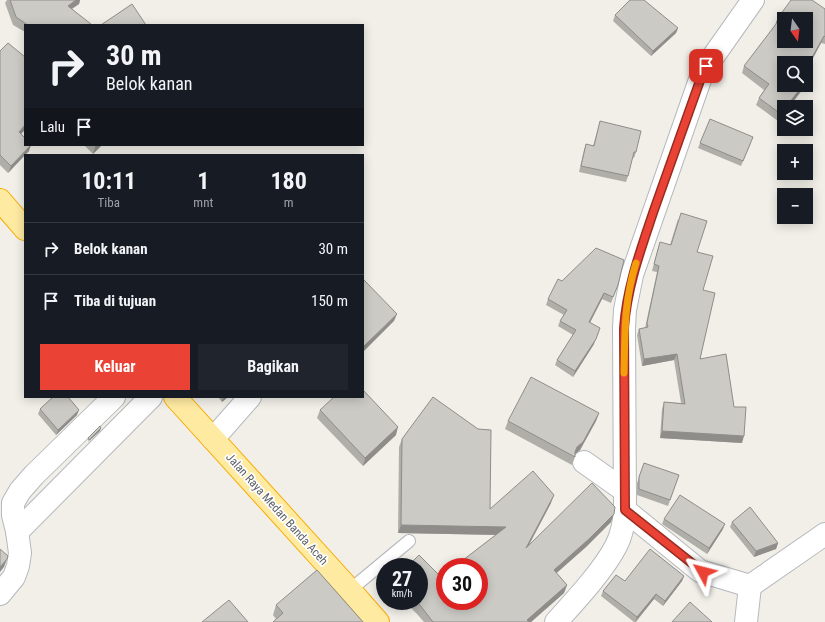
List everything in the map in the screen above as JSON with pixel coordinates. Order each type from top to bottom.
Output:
[{"type":"highway","points":[[0,200],[24,228]]},
{"type":"highway","name":"Jalan Raya Medan Banda Aceh","points":[[176,398],[378,622]]},
{"type":"street","points":[[556,622],[584,589],[612,552],[622,532],[625,501],[624,328],[625,310],[632,275],[703,71],[754,0]]},
{"type":"street","points":[[0,594],[14,577],[18,566],[23,525],[6,497],[20,491],[34,475],[113,398]]},
{"type":"street","points":[[23,525],[150,398]]},
{"type":"street","points":[[213,439],[249,398]]},
{"type":"street","points":[[584,462],[700,571],[750,586]]},
{"type":"street","points":[[746,622],[750,586],[825,534]]},
{"type":"lane","points":[[350,590],[410,541]]},
{"type":"building","points":[[10,0],[76,0],[68,6],[91,24],[26,24],[16,17]]},
{"type":"building","points":[[630,0],[644,0],[678,28],[653,51],[615,15]]},
{"type":"building","points":[[791,0],[812,0],[825,9],[825,37],[824,36],[813,56],[777,56],[777,92],[798,92],[791,100],[777,100],[777,111],[759,98],[769,84],[744,66],[777,21],[777,48],[813,48],[813,12],[782,12]]},
{"type":"building","points":[[132,4],[145,24],[102,24]]},
{"type":"building","points":[[8,43],[24,56],[24,126],[19,132],[24,137],[24,146],[30,146],[11,166],[0,155],[0,51]]},
{"type":"building","points":[[710,119],[753,137],[743,161],[700,143]]},
{"type":"building","points":[[600,121],[641,131],[628,176],[581,166],[586,144],[594,146]]},
{"type":"building","points":[[681,213],[707,221],[697,252],[713,256],[703,290],[715,293],[700,359],[726,354],[734,407],[746,407],[744,436],[662,431],[664,402],[685,404],[677,354],[644,359],[639,329],[648,327],[647,323],[659,266],[654,264],[660,242],[671,245]]},
{"type":"building","points":[[596,248],[624,260],[618,285],[613,297],[604,293],[589,322],[600,328],[596,339],[575,371],[557,360],[576,330],[560,321],[567,310],[548,299],[558,279],[562,281]]},
{"type":"building","points":[[364,280],[397,314],[364,346]]},
{"type":"building","points":[[531,377],[599,413],[583,442],[577,447],[575,457],[508,421]]},
{"type":"building","points":[[364,391],[398,427],[365,458],[320,410],[333,398],[364,398]]},
{"type":"building","points":[[433,397],[478,429],[491,430],[490,509],[533,471],[554,495],[526,548],[592,483],[615,507],[614,514],[589,539],[554,570],[567,585],[527,620],[529,622],[433,622],[424,610],[428,610],[428,564],[436,572],[436,610],[488,610],[488,558],[466,558],[506,527],[401,525],[402,439]]},
{"type":"building","points":[[52,398],[69,398],[79,410],[58,430],[40,409]]},
{"type":"building","points":[[100,426],[101,428],[89,440],[88,438]]},
{"type":"building","points":[[644,463],[679,475],[670,500],[639,489],[639,477]]},
{"type":"building","points":[[680,495],[725,524],[709,548],[664,519]]},
{"type":"building","points":[[750,507],[778,543],[756,551],[732,522]]},
{"type":"building","points":[[0,549],[8,556],[0,567]]},
{"type":"building","points":[[650,549],[684,576],[665,601],[656,594],[637,617],[603,591],[616,575],[625,581]]},
{"type":"building","points":[[317,570],[363,622],[273,622],[283,613],[276,605]]},
{"type":"building","points":[[229,600],[248,622],[202,622]]},
{"type":"building","points":[[690,602],[712,622],[672,622]]},
{"type":"slow traffic","points":[[624,373],[625,310],[628,291],[636,263]]},
{"type":"route","points":[[703,572],[625,510],[624,328],[625,310],[632,275],[706,66]]}]
